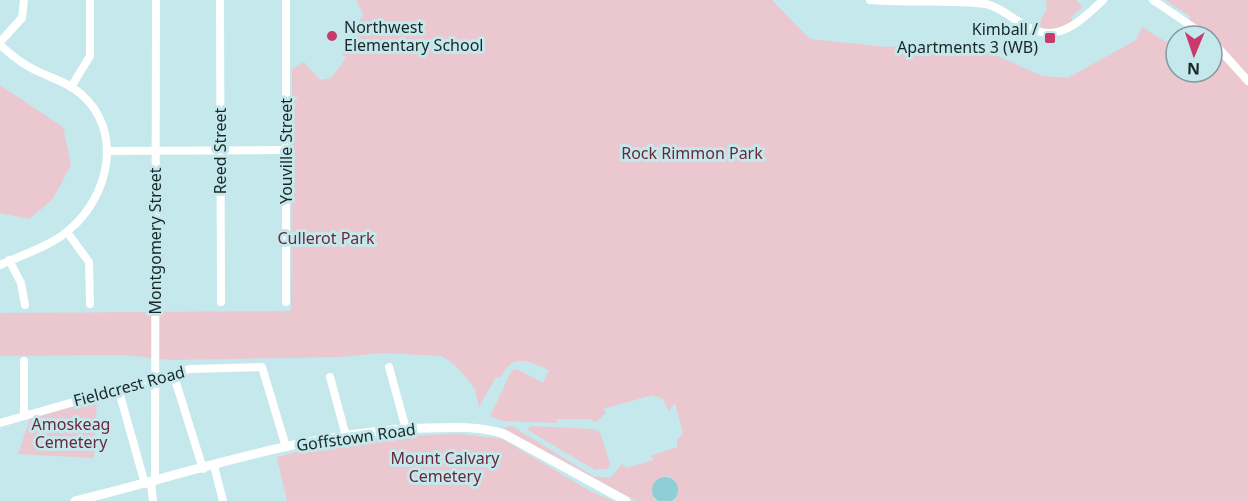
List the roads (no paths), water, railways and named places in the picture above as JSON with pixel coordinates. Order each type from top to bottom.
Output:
[{"type":"main road","name":"Goffstown Road","points":[[75,501],[107,497],[150,482],[285,447],[346,436],[406,429],[455,428],[498,432],[626,501]]},
{"type":"street","points":[[0,265],[67,232],[85,214],[95,199],[105,175],[107,152],[101,120],[85,98],[71,87],[30,68],[0,43],[22,18],[24,0]]},
{"type":"street","points":[[71,87],[90,56],[90,0]]},
{"type":"street","name":"Montgomery Street","points":[[150,482],[156,376],[156,0]]},
{"type":"street","name":"Reed Street","points":[[220,0],[221,302]]},
{"type":"street","name":"Youville Street","points":[[286,0],[286,302]]},
{"type":"street","points":[[870,0],[970,1],[988,4],[1031,28],[1049,33],[1072,25],[1104,0]]},
{"type":"street","points":[[1153,0],[1188,24]]},
{"type":"street","points":[[1224,54],[1248,81]]},
{"type":"street","points":[[107,152],[286,150]]},
{"type":"street","points":[[67,232],[89,262],[90,304]]},
{"type":"street","points":[[9,260],[21,283],[25,305]]},
{"type":"street","points":[[24,361],[24,415]]},
{"type":"street","name":"Fieldcrest Road","points":[[0,423],[156,376],[196,368],[262,367],[285,447]]},
{"type":"street","points":[[388,367],[406,429]]},
{"type":"street","points":[[173,373],[203,469]]},
{"type":"street","points":[[330,377],[346,436]]},
{"type":"street","points":[[118,388],[150,482],[153,501]]},
{"type":"street","points":[[214,466],[223,501]]},
{"type":"water","points":[[665,477],[674,481],[678,490],[674,499],[665,503],[656,499],[652,490],[656,481]]},
{"type":"place","name":"Northwest Elementary School","points":[[332,36]]},
{"type":"place","name":"Kimball / Apartments 3 (WB)","points":[[1050,38]]},
{"type":"park label","name":"Rock Rimmon Park","points":[[692,153]]},
{"type":"park label","name":"Cullerot Park","points":[[326,238]]},
{"type":"park label","name":"Amoskeag Cemetery","points":[[71,433]]},
{"type":"park label","name":"Mount Calvary Cemetery","points":[[445,467]]}]
